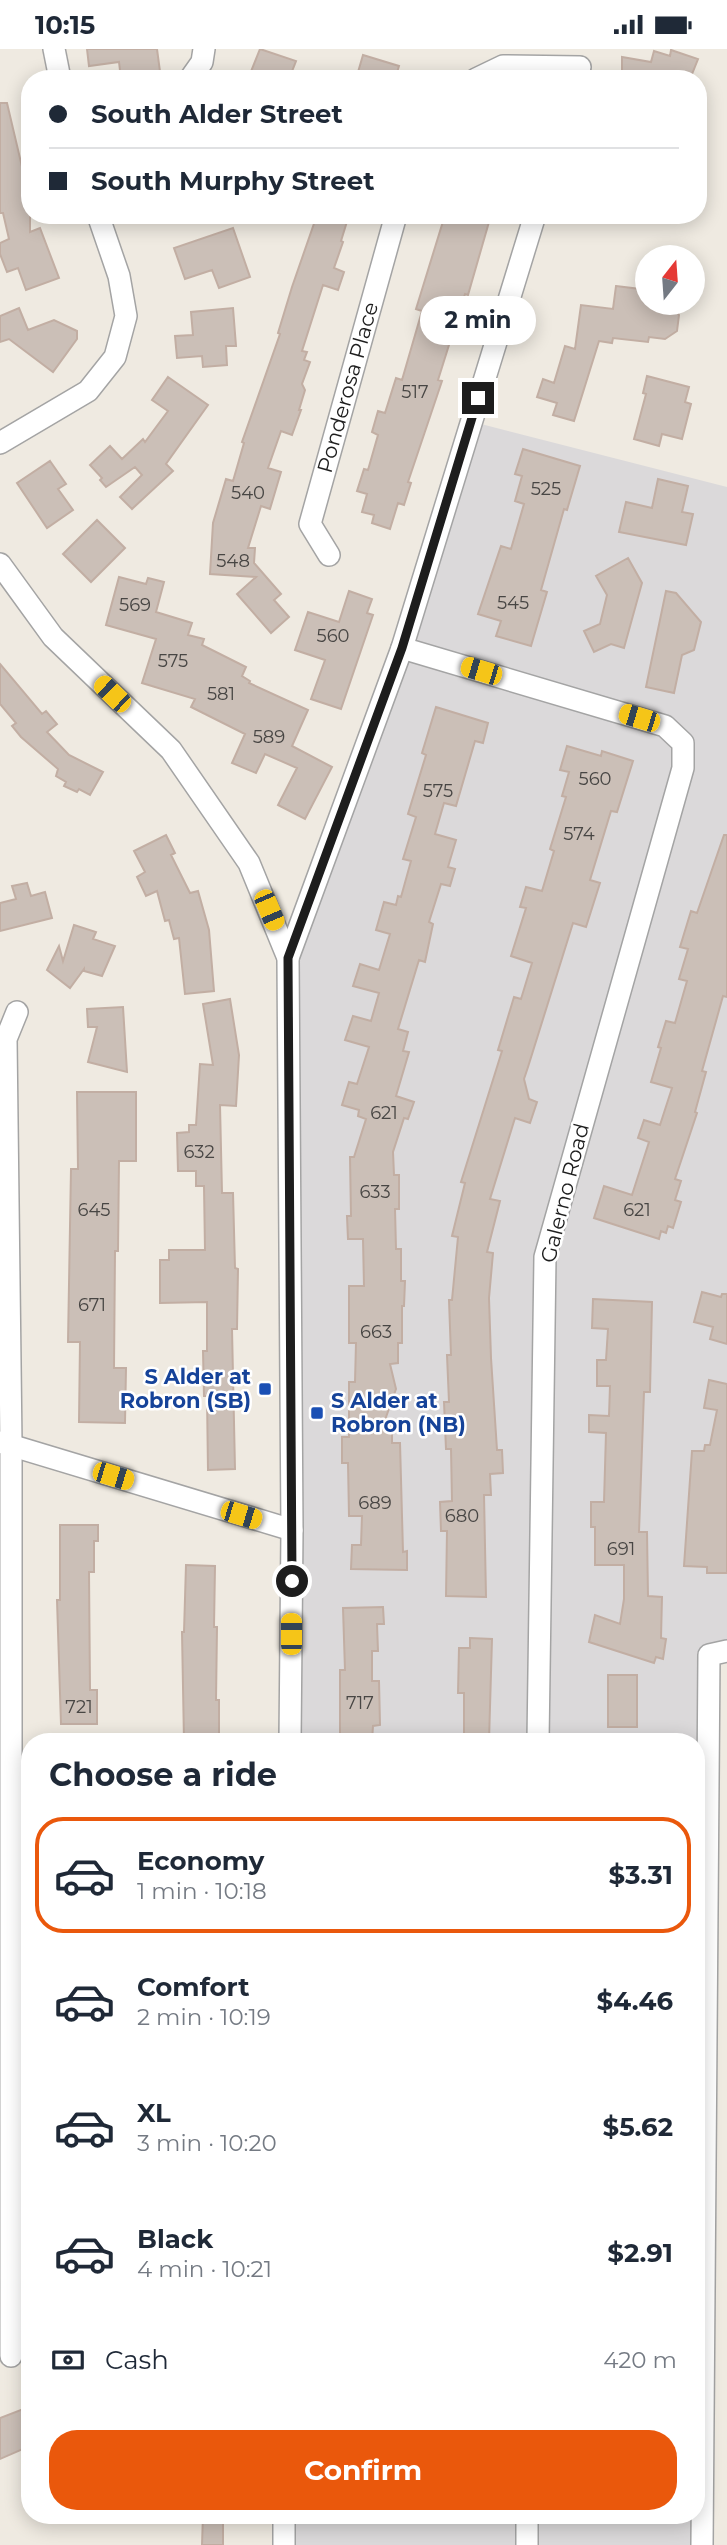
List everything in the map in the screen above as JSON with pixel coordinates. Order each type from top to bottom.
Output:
[{"type":"street","points":[[54,49],[58,70]]},
{"type":"street","points":[[196,70],[202,62],[204,49]]},
{"type":"street","points":[[493,70],[503,65],[579,65]]},
{"type":"street","points":[[0,443],[88,391],[116,357],[126,316],[119,276],[101,224]]},
{"type":"street","name":"Ponderosa Place","points":[[329,555],[310,524],[393,224]]},
{"type":"street","points":[[290,1733],[292,1530],[288,958],[402,648],[532,224]]},
{"type":"street","points":[[0,564],[53,637],[171,750],[249,863],[288,958]]},
{"type":"street","name":"Galerno Road","points":[[402,648],[665,726],[683,743],[683,768],[545,1257],[538,1733]]},
{"type":"street","points":[[14,2358],[5,1443],[6,1039],[17,1012]]},
{"type":"street","points":[[5,1443],[292,1530]]},
{"type":"street","points":[[705,1998],[709,1655],[727,1651]]},
{"type":"street","points":[[284,2524],[284,2545]]},
{"type":"street","points":[[527,2524],[527,2545]]},
{"type":"street","points":[[700,2524],[702,2545]]},
{"type":"shaded area","points":[[481,424],[727,487],[727,1651],[709,1656],[714,2545],[282,2545],[282,2524],[705,2524],[705,1733],[286,1733],[290,958]]},
{"type":"building","points":[[87,49],[157,49],[160,70],[120,70],[119,62],[89,66]]},
{"type":"building","points":[[260,49],[296,61],[292,70],[252,70]]},
{"type":"building","points":[[671,50],[698,59],[694,70],[622,70],[622,57],[651,62],[654,51],[670,56]]},
{"type":"building","points":[[363,55],[399,66],[398,70],[359,70]]},
{"type":"building","points":[[0,103],[7,103],[21,163],[21,224],[30,224],[30,232],[40,228],[59,278],[26,290],[18,268],[7,272],[0,254],[0,243],[9,239],[3,213],[0,213]]},
{"type":"building","points":[[314,224],[346,224],[334,268],[344,272],[338,290],[323,285],[302,351],[307,352],[304,360],[310,362],[302,384],[305,390],[301,410],[292,435],[281,431],[268,468],[281,472],[270,509],[261,506],[248,548],[255,548],[254,563],[281,594],[274,600],[289,617],[271,633],[237,594],[256,577],[210,574],[213,523],[226,479],[233,481],[244,443],[242,442],[280,334],[278,333]]},
{"type":"building","points":[[442,224],[488,224],[468,295],[465,294],[438,380],[442,381],[408,482],[411,483],[404,505],[398,503],[390,529],[372,523],[374,515],[362,512],[367,494],[357,491],[364,469],[368,470],[378,435],[372,432],[378,411],[385,413],[396,378],[402,380],[422,311],[416,309]]},
{"type":"building","points":[[233,228],[250,277],[219,288],[212,270],[185,279],[174,248]]},
{"type":"building","points":[[616,286],[635,288],[635,315],[679,315],[677,331],[665,339],[649,337],[648,342],[613,338],[612,343],[599,341],[574,421],[553,415],[557,403],[537,397],[543,379],[554,383],[565,346],[575,349],[581,305],[613,309]]},
{"type":"building","points":[[19,308],[28,330],[54,320],[77,331],[77,339],[53,372],[9,339],[0,342],[0,316]]},
{"type":"building","points":[[233,308],[236,346],[226,346],[227,365],[203,367],[202,356],[177,358],[175,336],[193,335],[191,312]]},
{"type":"building","points":[[647,376],[689,387],[685,402],[691,404],[682,439],[662,434],[659,446],[634,439],[646,394],[643,393]]},
{"type":"building","points":[[168,377],[208,405],[166,464],[173,471],[132,509],[120,497],[142,475],[135,467],[106,487],[90,465],[110,446],[122,459],[143,439],[145,442],[168,411],[152,400]]},
{"type":"building","points":[[523,449],[580,466],[567,510],[564,509],[541,590],[547,592],[531,646],[496,636],[501,621],[478,614],[501,546],[511,549],[524,504],[515,501],[522,476],[515,474]]},
{"type":"building","points":[[50,461],[66,484],[58,489],[73,510],[47,528],[17,483]]},
{"type":"building","points":[[658,479],[688,486],[682,512],[693,514],[686,545],[619,532],[626,502],[652,508]]},
{"type":"building","points":[[97,520],[125,548],[91,582],[63,554]]},
{"type":"building","points":[[628,558],[642,583],[624,648],[611,644],[594,652],[584,631],[600,624],[607,595],[596,576]]},
{"type":"building","points":[[119,577],[146,584],[148,578],[164,582],[156,612],[192,623],[188,635],[204,639],[202,645],[246,667],[242,676],[250,681],[249,683],[308,710],[292,746],[332,767],[305,819],[278,805],[297,768],[265,754],[256,773],[232,763],[245,734],[191,707],[195,699],[142,683],[156,639],[106,625]]},
{"type":"building","points":[[349,591],[372,599],[367,613],[373,615],[341,709],[311,699],[325,660],[295,650],[308,612],[339,622]]},
{"type":"building","points":[[666,591],[676,593],[701,622],[694,650],[682,655],[674,693],[646,687]]},
{"type":"building","points":[[0,664],[42,714],[46,711],[57,724],[47,732],[69,755],[103,772],[90,795],[64,786],[66,782],[56,776],[58,769],[12,726],[16,723],[0,704]]},
{"type":"building","points":[[436,707],[488,723],[483,743],[475,741],[456,806],[444,803],[435,834],[456,840],[448,867],[455,869],[450,886],[441,884],[429,922],[433,924],[425,962],[419,960],[398,1029],[408,1032],[403,1051],[409,1052],[396,1096],[414,1102],[408,1119],[404,1118],[393,1152],[394,1175],[399,1175],[399,1209],[395,1209],[396,1249],[401,1249],[401,1281],[405,1281],[402,1343],[398,1343],[398,1363],[390,1364],[396,1389],[385,1420],[392,1420],[392,1443],[400,1443],[403,1552],[407,1551],[407,1570],[351,1569],[352,1545],[361,1545],[362,1516],[349,1516],[348,1463],[342,1463],[342,1437],[349,1437],[349,1382],[355,1382],[356,1343],[349,1343],[349,1286],[364,1286],[363,1239],[348,1239],[347,1216],[351,1216],[350,1157],[354,1157],[366,1119],[358,1116],[359,1110],[342,1105],[349,1082],[357,1084],[369,1047],[345,1040],[353,1016],[371,1021],[379,993],[353,986],[360,964],[379,970],[390,934],[376,930],[384,902],[396,905],[398,896],[401,897],[411,861],[403,859],[416,817],[408,814],[426,755],[422,753]]},
{"type":"building","points":[[567,746],[601,756],[602,751],[633,761],[617,812],[611,811],[590,880],[600,883],[586,927],[573,923],[524,1079],[529,1099],[537,1102],[530,1123],[515,1118],[490,1199],[500,1201],[487,1252],[493,1253],[489,1298],[491,1358],[497,1450],[502,1450],[503,1473],[490,1474],[491,1495],[484,1495],[486,1597],[446,1596],[447,1531],[441,1531],[440,1502],[452,1501],[451,1449],[446,1449],[444,1402],[449,1402],[449,1300],[452,1300],[458,1237],[452,1236],[465,1183],[461,1182],[502,1051],[498,1050],[514,997],[521,999],[532,963],[511,956],[526,908],[520,907],[526,887],[542,891],[554,851],[550,849],[566,797],[562,796],[569,772],[560,770]]},
{"type":"building","points":[[166,835],[175,853],[171,855],[190,893],[198,891],[209,930],[214,991],[185,994],[179,938],[174,939],[169,920],[165,921],[157,891],[146,896],[137,877],[145,872],[134,851]]},
{"type":"building","points":[[724,835],[727,835],[727,997],[723,996],[702,1071],[706,1072],[695,1112],[697,1113],[675,1179],[681,1181],[675,1200],[681,1202],[673,1228],[668,1226],[666,1233],[661,1231],[659,1239],[594,1218],[604,1186],[632,1195],[649,1142],[638,1138],[644,1120],[660,1125],[672,1088],[651,1082],[666,1021],[675,1023],[687,981],[679,979],[688,949],[680,947],[691,911],[697,913]]},
{"type":"building","points":[[27,883],[31,896],[45,892],[52,918],[0,931],[0,903],[16,899],[12,886]]},
{"type":"building","points":[[74,925],[96,932],[93,939],[115,946],[102,976],[84,969],[70,988],[47,970],[59,946],[63,961]]},
{"type":"building","points":[[230,999],[239,1055],[236,1106],[220,1105],[222,1193],[233,1193],[235,1268],[238,1269],[237,1329],[232,1329],[235,1469],[208,1470],[207,1396],[204,1396],[203,1351],[207,1351],[207,1302],[160,1303],[160,1260],[169,1260],[169,1250],[205,1250],[204,1186],[196,1186],[196,1171],[178,1171],[177,1133],[189,1132],[189,1125],[196,1125],[200,1064],[213,1065],[203,1004]]},
{"type":"building","points":[[123,1007],[127,1072],[88,1062],[97,1027],[88,1027],[87,1009]]},
{"type":"building","points":[[77,1092],[136,1092],[136,1161],[119,1161],[118,1251],[115,1251],[114,1368],[126,1368],[125,1423],[79,1422],[80,1342],[68,1342],[71,1169],[78,1169]]},
{"type":"building","points":[[702,1292],[721,1297],[722,1294],[727,1294],[727,1344],[710,1339],[713,1327],[694,1322]]},
{"type":"building","points":[[593,1299],[652,1302],[650,1392],[644,1392],[639,1532],[647,1532],[648,1596],[662,1597],[661,1638],[666,1639],[663,1659],[656,1657],[654,1663],[589,1642],[595,1615],[620,1624],[624,1599],[624,1565],[595,1565],[595,1527],[591,1527],[591,1502],[604,1502],[606,1433],[589,1432],[589,1415],[609,1416],[610,1386],[597,1386],[597,1360],[606,1360],[608,1329],[592,1328]]},
{"type":"building","points":[[709,1380],[727,1384],[727,1573],[707,1573],[707,1567],[684,1566],[692,1451],[704,1451],[705,1445],[710,1445],[717,1410],[704,1408]]},
{"type":"building","points":[[60,1525],[98,1525],[98,1541],[94,1541],[94,1572],[89,1572],[90,1690],[97,1690],[97,1724],[61,1724],[57,1600],[60,1600]]},
{"type":"building","points":[[186,1565],[215,1566],[214,1627],[217,1627],[216,1700],[219,1700],[219,1733],[184,1733]]},
{"type":"building","points":[[383,1607],[384,1624],[377,1624],[378,1651],[372,1651],[372,1681],[379,1681],[380,1725],[373,1726],[373,1733],[340,1733],[340,1670],[345,1670],[343,1608]]},
{"type":"building","points":[[470,1638],[492,1639],[489,1733],[464,1733],[464,1693],[458,1693],[459,1648],[470,1648]]},
{"type":"building","points":[[608,1675],[637,1675],[637,1727],[608,1727]]},
{"type":"building","points":[[21,2410],[21,2450],[0,2459],[0,2418]]},
{"type":"building","points":[[203,2524],[223,2524],[223,2545],[202,2545]]},
{"type":"place","name":"S Alder at Robron (SB)","points":[[265,1389]]},
{"type":"place","name":"S Alder at Robron (NB)","points":[[317,1413]]},
{"type":"route","points":[[292,1581],[288,958],[402,648],[478,398]]}]
